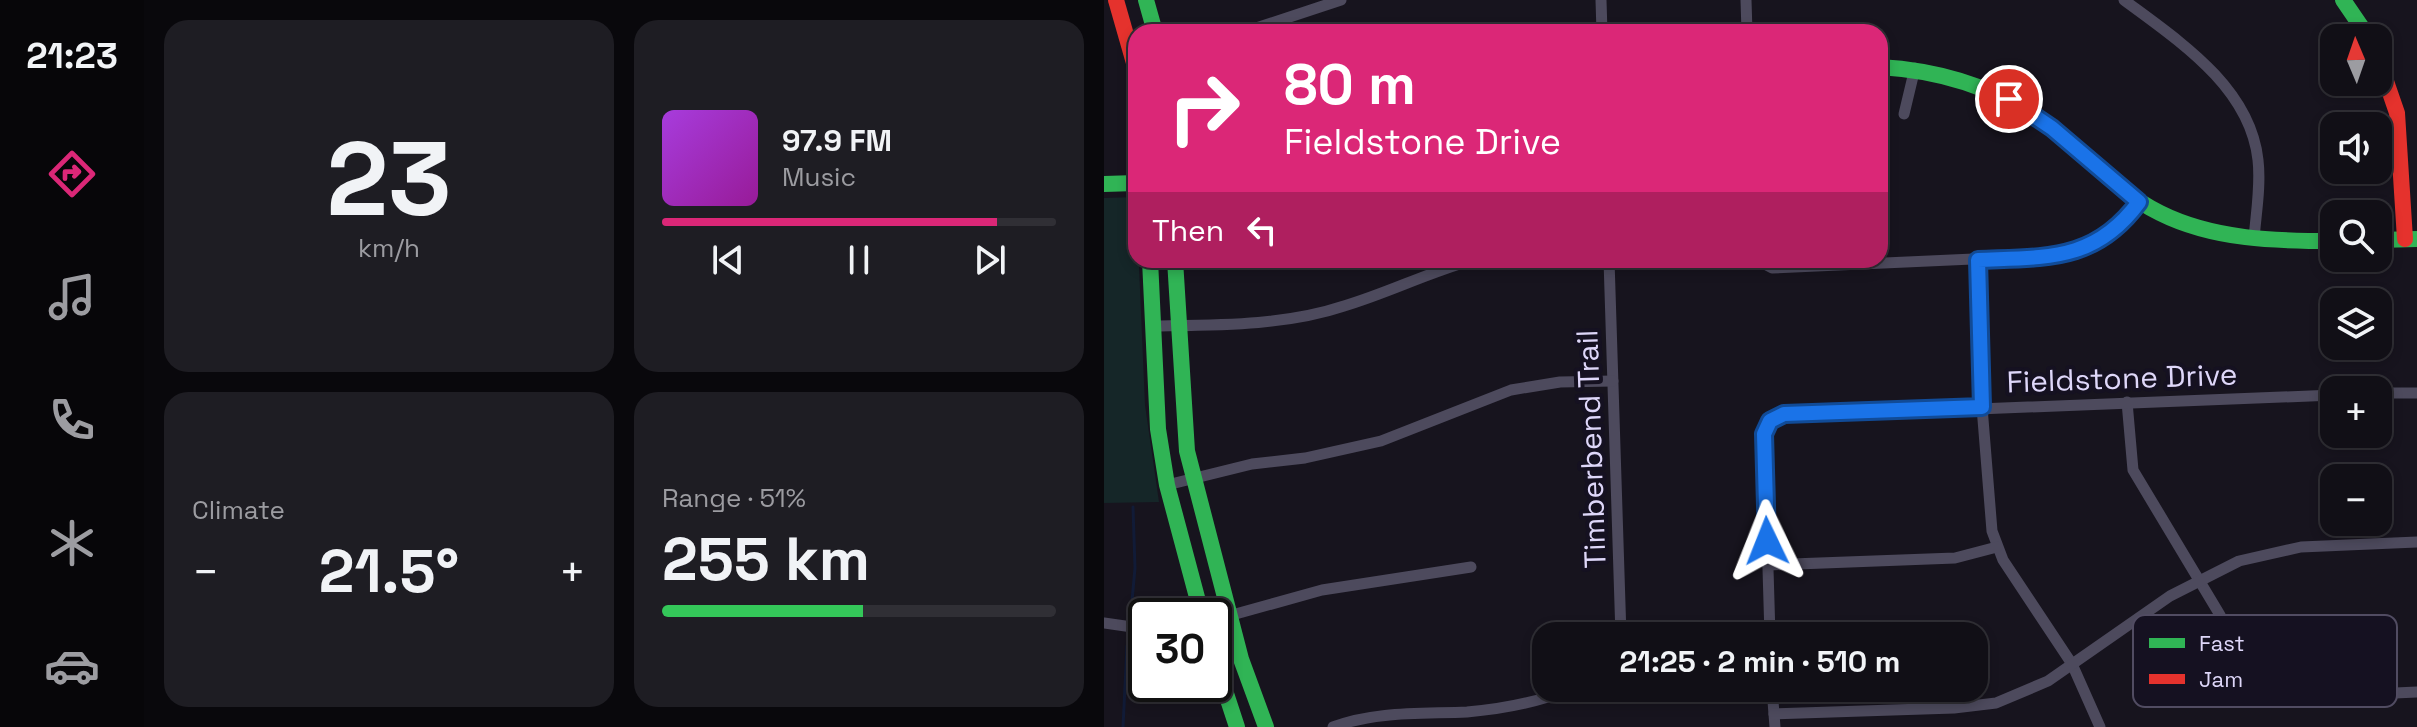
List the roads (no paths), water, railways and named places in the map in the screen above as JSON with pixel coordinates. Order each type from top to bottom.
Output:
[{"type":"main road","points":[[1116,0],[1128,42]]},
{"type":"main road","points":[[1146,0],[1153,24]]},
{"type":"main road","points":[[2343,0],[2359,24]]},
{"type":"main road","points":[[1888,67],[1915,68],[1962,79],[2009,99],[2052,128],[2139,202],[2205,229],[2254,239],[2320,241]]},
{"type":"main road","points":[[2391,96],[2397,113],[2411,239]]},
{"type":"main road","points":[[1104,184],[1128,183]]},
{"type":"main road","points":[[1150,268],[1156,405],[1167,485],[1197,598]]},
{"type":"main road","points":[[1175,268],[1182,423],[1218,598]]},
{"type":"main road","points":[[1232,642],[1266,727]]},
{"type":"main road","points":[[1229,702],[1237,727]]},
{"type":"street","points":[[1268,24],[1341,0]]},
{"type":"street","points":[[1601,0],[1602,24]]},
{"type":"street","points":[[1746,0],[1747,24]]},
{"type":"street","points":[[2124,0],[2238,99],[2252,130],[2259,162],[2254,239]]},
{"type":"street","points":[[1904,114],[1915,68]]},
{"type":"street","points":[[1888,263],[2075,253],[2111,232],[2139,202]]},
{"type":"street","points":[[1978,260],[1988,510],[1997,547],[2072,664],[2100,727]]},
{"type":"street","points":[[1153,326],[1270,321],[1307,315],[1342,307],[1451,268]]},
{"type":"street","name":"Timberbend Trail","points":[[1609,268],[1621,622]]},
{"type":"street","points":[[1167,485],[1252,464],[1305,458],[1381,441],[1511,390],[1560,382],[1613,381]]},
{"type":"street","points":[[2392,393],[2417,393]]},
{"type":"street","name":"Fieldstone Drive","points":[[1768,565],[1764,434],[1770,421],[1784,414],[2320,395]]},
{"type":"street","points":[[2127,402],[2133,470],[2218,615]]},
{"type":"street","points":[[2145,615],[2199,579],[2239,561],[2281,550],[2417,542]]},
{"type":"street","points":[[1770,622],[1768,565],[1955,558],[1997,547]]},
{"type":"street","points":[[1232,615],[1322,590],[1471,567]]},
{"type":"street","points":[[1104,623],[1128,626]]},
{"type":"street","points":[[1774,721],[1984,706],[2028,692],[2133,623]]},
{"type":"street","points":[[2397,693],[2417,692]]},
{"type":"street","points":[[1333,727],[1403,713],[1495,709],[1532,702]]},
{"type":"waterway","points":[[1132,598],[1135,568],[1133,507]]},
{"type":"waterway","points":[[1123,727],[1127,646]]}]
